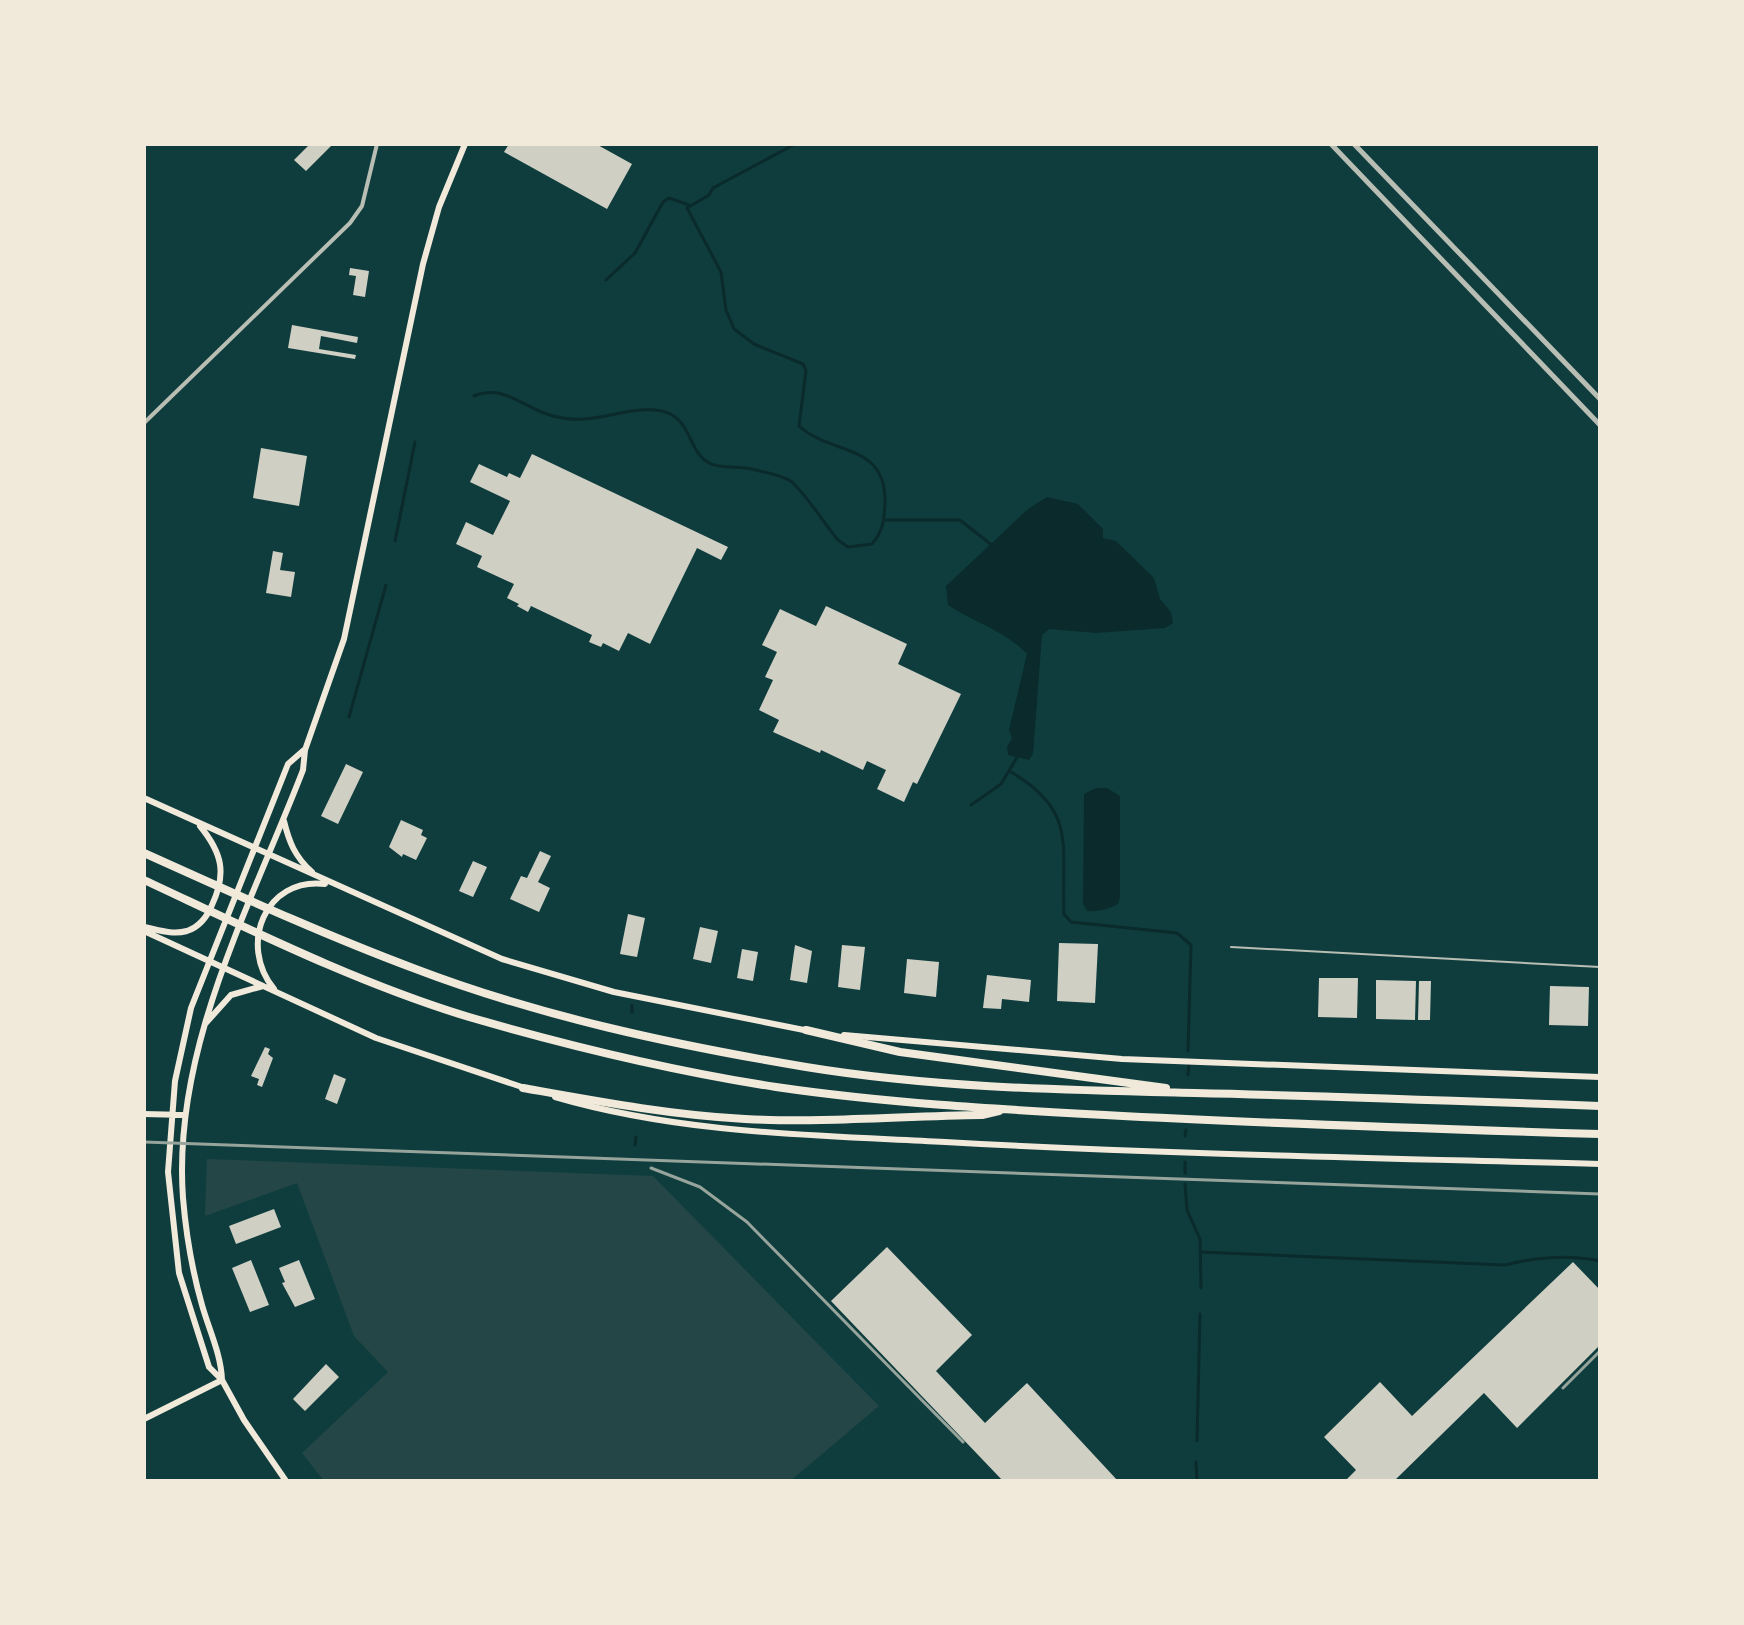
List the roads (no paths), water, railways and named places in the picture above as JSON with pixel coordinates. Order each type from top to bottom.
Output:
[{"type":"highway","points":[[144,853],[293,920],[417,970],[550,1011],[692,1045],[808,1067],[911,1081],[1600,1106]]},
{"type":"highway","points":[[144,880],[286,944],[465,1015],[648,1063],[774,1086],[886,1101],[1008,1109],[1208,1120],[1600,1134]]},
{"type":"highway","points":[[806,1030],[900,1052],[1215,1093]]},
{"type":"highway","points":[[523,1088],[664,1111],[744,1119],[982,1115],[1008,1109]]},
{"type":"main road","points":[[222,1380],[222,1363],[198,1291],[188,1242],[182,1183],[185,1115],[203,1027],[303,770],[305,750],[344,639],[423,264],[439,207],[465,144]]},
{"type":"main road","points":[[286,1481],[254,1436],[222,1380],[209,1367],[179,1273],[169,1202],[171,1115],[186,1025],[208,961],[288,764],[305,750]]},
{"type":"main road","points":[[144,798],[502,959],[663,1003],[806,1030],[1040,1053],[1600,1077]]},
{"type":"main road","points":[[284,821],[288,841],[299,860],[317,877]]},
{"type":"main road","points":[[144,929],[184,932],[196,927],[208,913],[221,883],[222,870],[216,850],[197,823]]},
{"type":"main road","points":[[276,992],[260,971],[256,951],[261,927],[272,905],[284,892],[300,885],[336,886]]},
{"type":"main road","points":[[144,929],[208,961],[418,1054],[523,1088],[612,1111],[707,1127],[806,1136],[1187,1152],[1600,1164]]},
{"type":"main road","points":[[203,1027],[231,995],[264,986]]},
{"type":"main road","points":[[144,1114],[185,1115]]},
{"type":"main road","points":[[144,1419],[222,1380]]},
{"type":"street","points":[[144,423],[350,223],[362,206],[377,144]]},
{"type":"street","points":[[1331,144],[1600,425]]},
{"type":"street","points":[[1354,144],[1600,399]]},
{"type":"lane","points":[[1231,947],[1600,967]]},
{"type":"waterway","points":[[474,396],[485,393],[505,395],[543,413],[567,419],[642,410],[667,413],[683,425],[696,450],[709,463],[751,469],[788,480],[804,495],[838,540],[848,547],[872,544],[881,530],[885,510],[883,484],[877,470],[855,453],[812,435],[799,426],[806,371],[803,364],[754,344],[734,329],[726,310],[721,272],[687,208],[709,195],[713,188],[795,144]]},
{"type":"waterway","points":[[606,280],[635,253],[663,202],[669,198],[689,205]]},
{"type":"waterway","points":[[395,541],[415,442]]},
{"type":"waterway","points":[[885,520],[960,520],[993,546]]},
{"type":"waterway","points":[[349,717],[386,585]]},
{"type":"waterway","points":[[971,805],[1001,784],[1019,754]]},
{"type":"waterway","points":[[1011,772],[1047,801],[1056,816],[1064,849],[1064,914],[1071,922],[1177,933],[1191,945],[1188,1051]]},
{"type":"waterway","points":[[632,1005],[632,1012]]},
{"type":"waterway","points":[[1188,1075],[1189,1065]]},
{"type":"waterway","points":[[1185,1136],[1186,1130]]},
{"type":"waterway","points":[[635,1145],[636,1137]]},
{"type":"waterway","points":[[1185,1162],[1185,1173]]},
{"type":"waterway","points":[[1185,1184],[1187,1210],[1200,1239],[1201,1288]]},
{"type":"waterway","points":[[1200,1252],[1505,1265],[1552,1257],[1600,1261]]},
{"type":"waterway","points":[[1197,1441],[1200,1314]]},
{"type":"waterway","points":[[1196,1462],[1197,1481]]},
{"type":"railway","points":[[144,1142],[1600,1194]]},
{"type":"railway","points":[[651,1168],[700,1187],[747,1222],[963,1442]]},
{"type":"railway","points":[[1563,1388],[1600,1351]]}]
